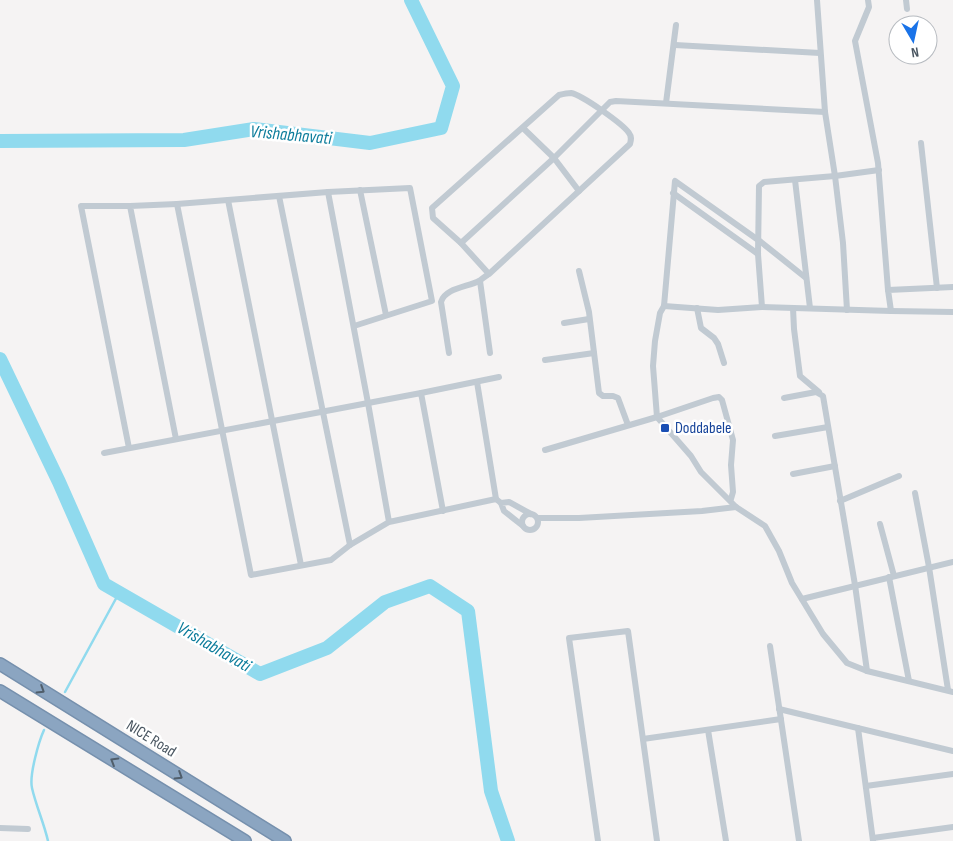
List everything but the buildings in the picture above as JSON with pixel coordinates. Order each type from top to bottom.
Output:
[{"type":"highway","name":"NICE Road","points":[[0,664],[284,841]]},
{"type":"highway","points":[[0,691],[245,841]]},
{"type":"street","points":[[817,0],[825,112],[843,243],[847,310]]},
{"type":"street","points":[[868,0],[868,6],[855,41],[879,170],[891,311]]},
{"type":"street","points":[[906,0],[907,9]]},
{"type":"street","points":[[666,103],[675,45],[676,25]]},
{"type":"street","points":[[675,45],[820,53]]},
{"type":"street","points":[[449,353],[442,299],[449,292],[480,281],[489,274],[628,147],[631,141],[629,132],[602,110],[578,96],[571,93],[563,94],[432,208],[433,218],[489,274]]},
{"type":"street","points":[[460,243],[554,158],[610,102],[666,103],[825,112]]},
{"type":"street","points":[[523,128],[554,158],[579,191]]},
{"type":"street","points":[[921,143],[937,288]]},
{"type":"street","points":[[762,307],[758,254],[759,186],[764,182],[879,170]]},
{"type":"street","points":[[795,180],[810,308]]},
{"type":"street","points":[[806,278],[758,240],[675,181],[664,306],[660,313],[653,366],[657,418],[691,456],[702,472],[731,499],[736,507],[765,526],[779,551],[792,583],[823,634],[847,663],[867,671],[950,691],[929,567],[914,493]]},
{"type":"street","points":[[129,448],[81,206],[177,204],[328,192],[410,188],[432,301],[354,326]]},
{"type":"street","points":[[360,190],[386,315]]},
{"type":"street","points":[[328,192],[389,522]]},
{"type":"street","points":[[674,193],[758,254]]},
{"type":"street","points":[[279,196],[350,544]]},
{"type":"street","points":[[228,200],[300,565]]},
{"type":"street","points":[[177,204],[251,575],[330,560],[350,544],[389,522],[443,510],[498,501],[509,502],[538,518],[579,518],[702,511],[736,507]]},
{"type":"street","points":[[130,206],[176,439]]},
{"type":"street","points":[[579,271],[590,318],[599,393],[603,396],[618,398],[628,425]]},
{"type":"street","points":[[480,281],[490,353]]},
{"type":"street","points":[[888,290],[953,287]]},
{"type":"street","points":[[664,306],[728,309],[762,307],[953,312]]},
{"type":"street","points":[[697,308],[701,328],[714,338],[718,344],[724,363]]},
{"type":"street","points":[[793,308],[800,376],[823,396],[867,671]]},
{"type":"street","points":[[564,323],[590,318]]},
{"type":"street","points":[[545,360],[594,353]]},
{"type":"street","points":[[104,453],[499,377]]},
{"type":"street","points":[[477,382],[498,501],[504,512],[526,530],[534,530],[539,524],[538,518]]},
{"type":"street","points":[[784,398],[816,392],[820,393]]},
{"type":"street","points":[[422,393],[443,510]]},
{"type":"street","points":[[545,450],[657,418],[717,397],[720,399],[734,440],[732,465],[733,492],[731,499]]},
{"type":"street","points":[[776,436],[828,427]]},
{"type":"street","points":[[793,474],[835,466]]},
{"type":"street","points":[[840,501],[899,476]]},
{"type":"street","points":[[523,526],[523,518],[531,514]]},
{"type":"street","points":[[880,524],[909,681]]},
{"type":"street","points":[[802,599],[953,562]]},
{"type":"street","points":[[598,841],[569,638],[628,631],[657,841]]},
{"type":"street","points":[[770,646],[799,841]]},
{"type":"street","points":[[779,709],[953,751]]},
{"type":"street","points":[[643,739],[781,719]]},
{"type":"street","points":[[858,728],[873,840],[953,826]]},
{"type":"street","points":[[708,730],[726,841]]},
{"type":"street","points":[[866,786],[953,774]]},
{"type":"street","points":[[0,828],[28,829]]},
{"type":"waterway","name":"Vrishabhavati","points":[[0,141],[184,140],[254,129],[370,143],[441,128],[453,86],[411,0]]},
{"type":"waterway","name":"Vrishabhavati","points":[[0,359],[59,482],[104,584],[260,674],[327,648],[385,602],[430,586],[468,611],[491,791],[508,841]]},
{"type":"waterway","points":[[65,692],[119,593]]},
{"type":"waterway","points":[[44,730],[35,758],[31,782],[48,841]]},
{"type":"place","name":"Doddabele","points":[[665,428]]}]
